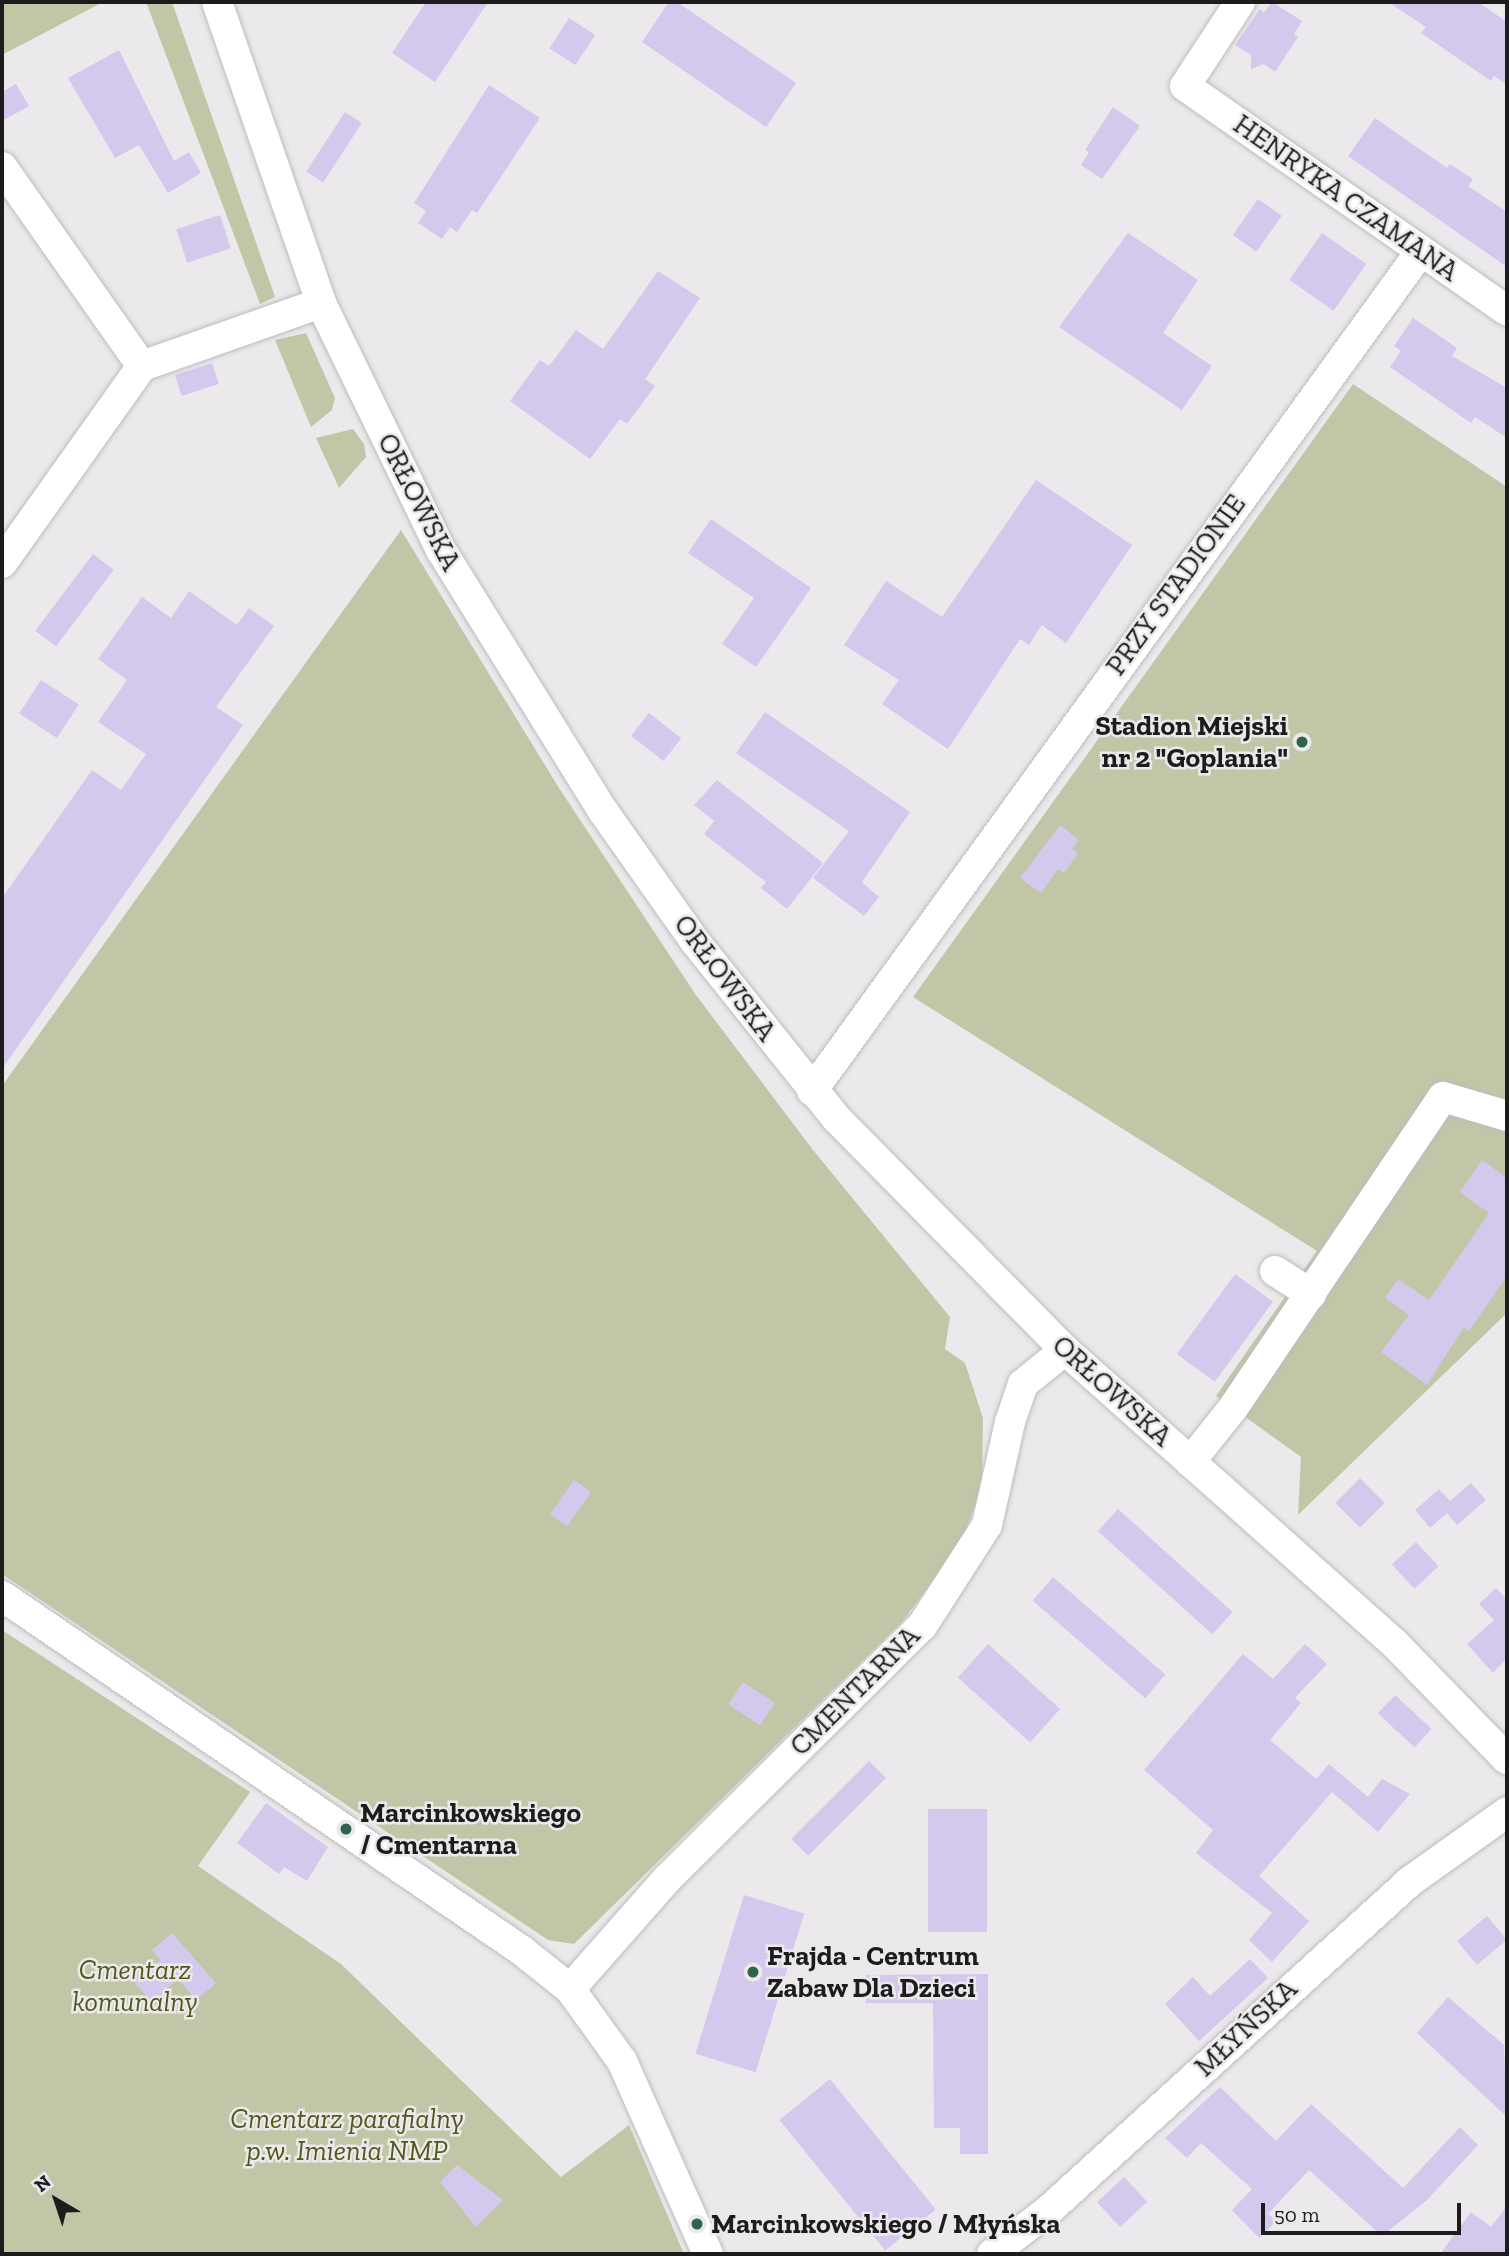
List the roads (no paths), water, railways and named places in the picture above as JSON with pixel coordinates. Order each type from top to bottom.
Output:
[{"type":"street","name":"ORŁOWSKA","points":[[217,2],[321,303],[441,550],[618,833],[694,940],[812,1091],[1065,1350],[1395,1644],[1507,1759]]},
{"type":"street","name":"HENRYKA CZAMANA","points":[[1240,2],[1185,86],[1507,311]]},
{"type":"street","points":[[2,167],[142,366]]},
{"type":"street","name":"PRZY STADIONIE","points":[[812,1091],[1421,251]]},
{"type":"street","points":[[2,563],[142,366],[321,303]]},
{"type":"street","points":[[1190,1462],[1311,1294],[1443,1097],[1507,1116]]},
{"type":"street","points":[[1275,1271],[1311,1294]]},
{"type":"street","name":"CMENTARNA","points":[[570,1989],[667,1879],[922,1626],[987,1525],[1010,1422],[1023,1384],[1065,1350]]},
{"type":"street","points":[[2,1596],[510,1942],[570,1989],[622,2062],[708,2254]]},
{"type":"street","name":"MŁYŃSKA","points":[[992,2254],[1016,2244],[1409,1882],[1507,1812]]},
{"type":"place","name":"Stadion Miejski nr 2 \"Goplania\"","points":[[1302,742]]},
{"type":"place","name":"Marcinkowskiego / Cmentarna","points":[[346,1829]]},
{"type":"place","name":"Frajda - Centrum Zabaw Dla Dzieci","points":[[753,1972]]},
{"type":"place","name":"Marcinkowskiego / Młyńska","points":[[697,2224]]},
{"type":"park label","name":"Cmentarz komunalny","points":[[135,1986]]},
{"type":"park label","name":"Cmentarz parafialny p.w. Imienia NMP","points":[[347,2135]]}]
